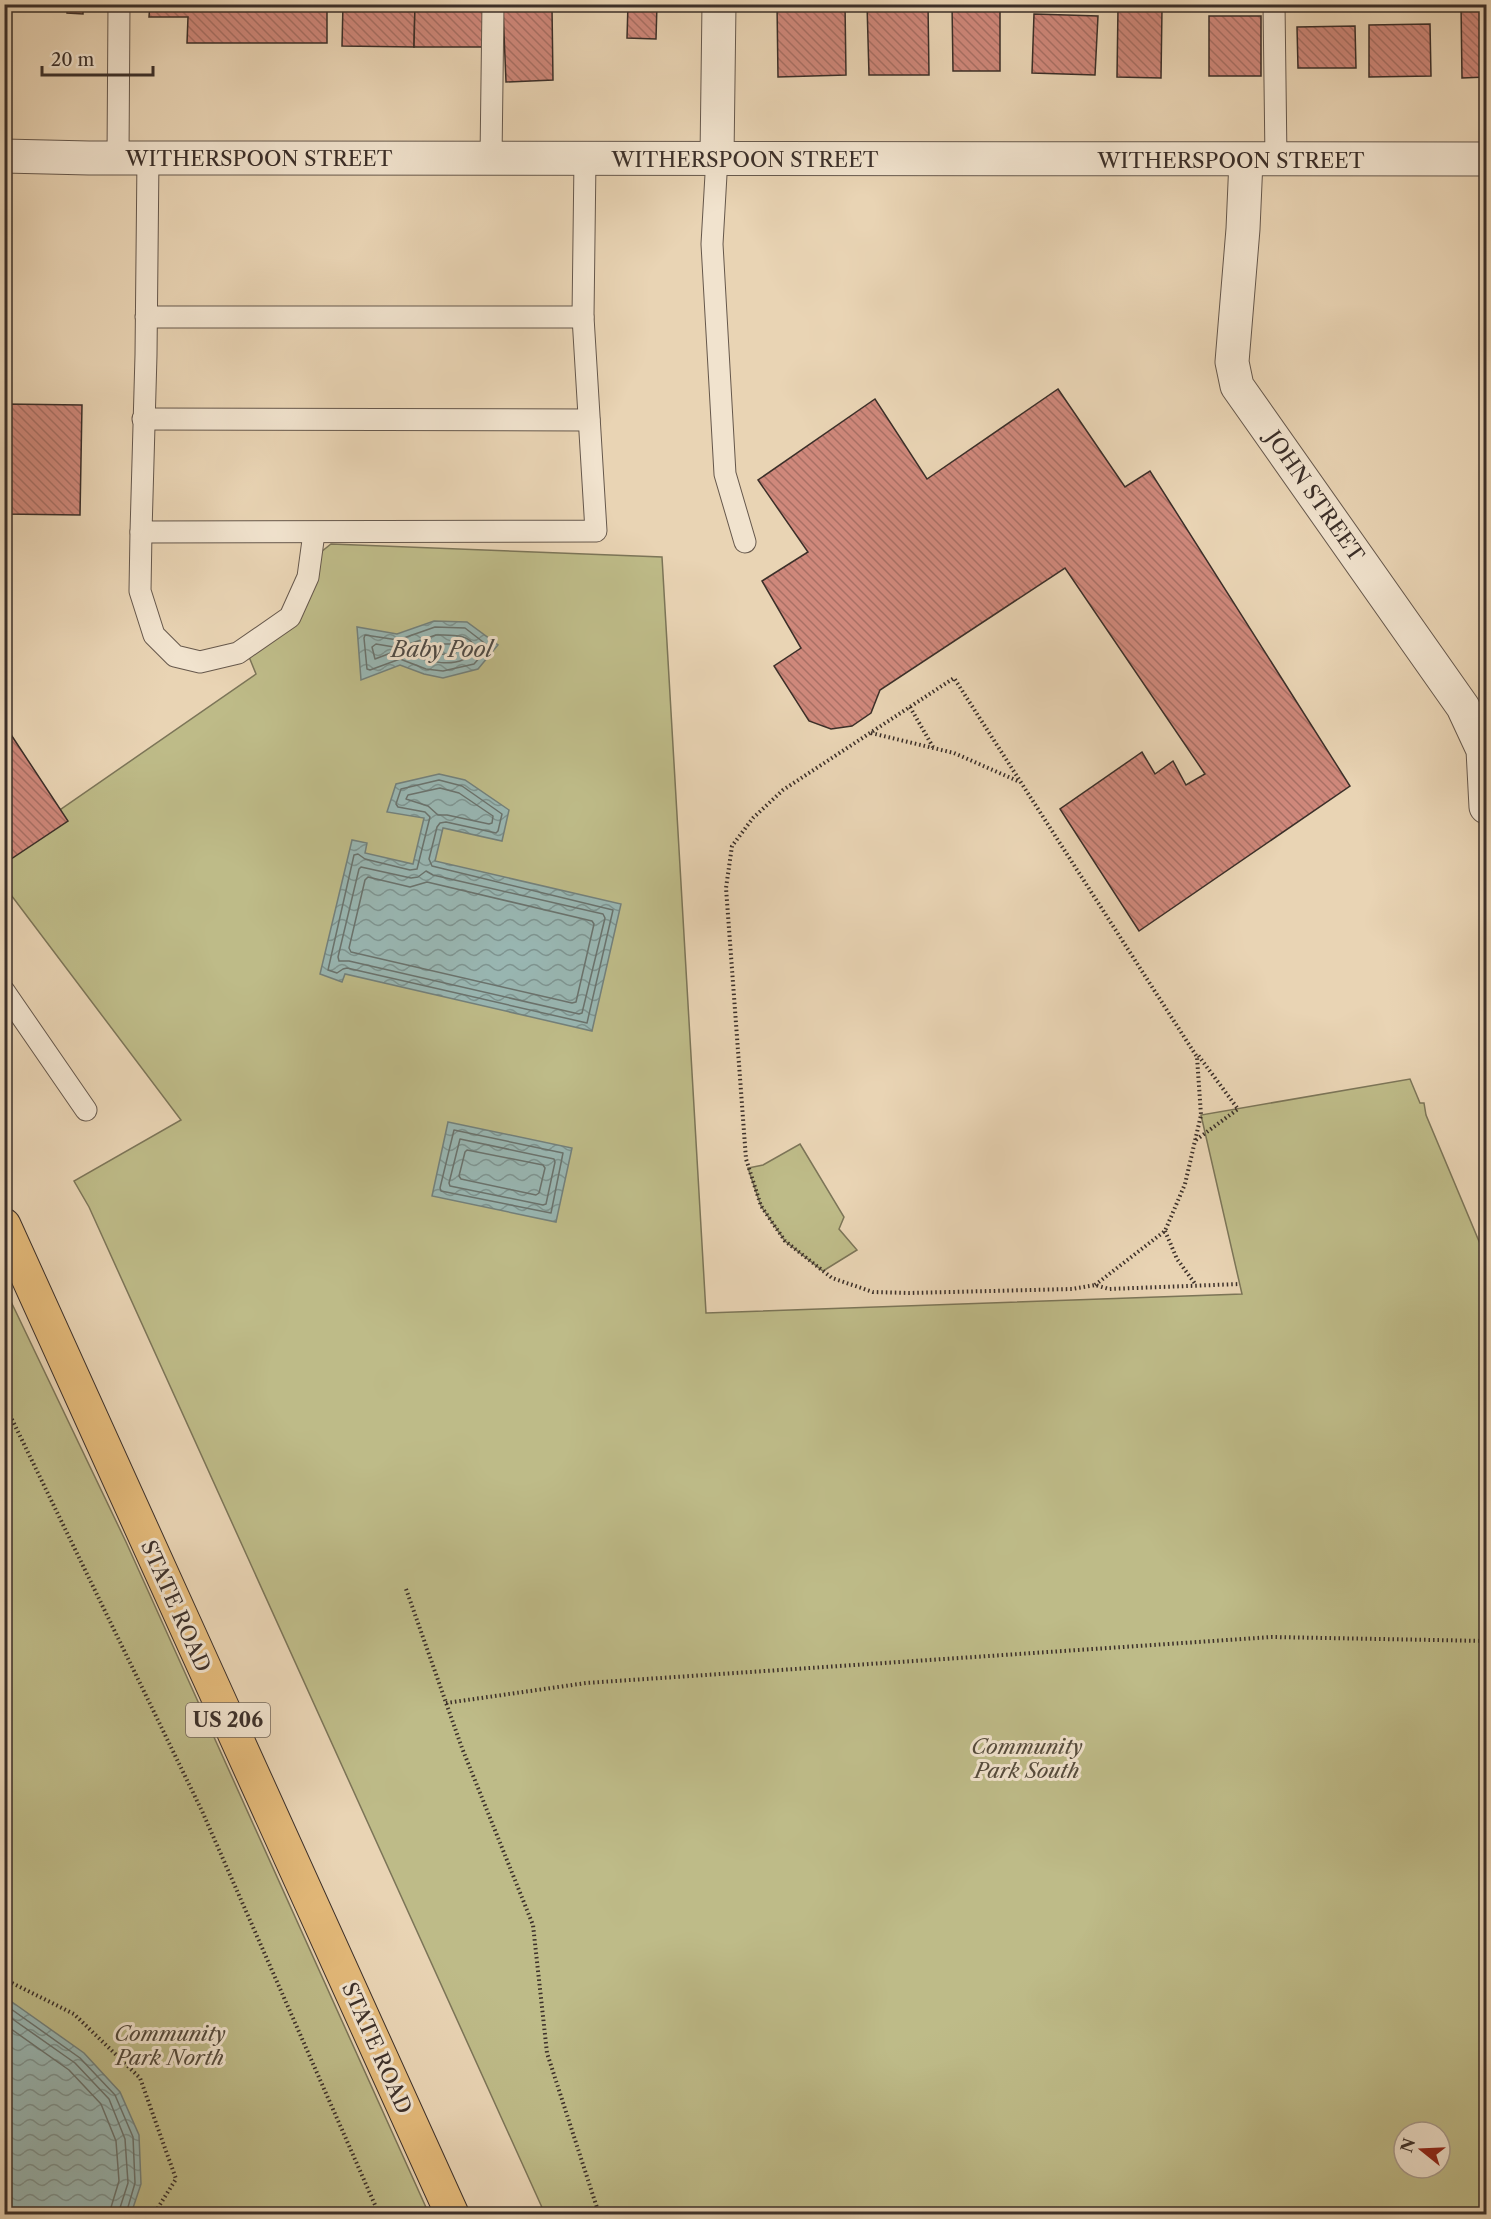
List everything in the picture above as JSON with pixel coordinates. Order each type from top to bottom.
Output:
[{"type":"highway","name":"STATE ROAD","points":[[4,1226],[452,2214]]},
{"type":"street","points":[[717,157],[719,4]]},
{"type":"street","name":"WITHERSPOON STREET","points":[[4,156],[585,159],[717,157],[1486,159]]},
{"type":"street","name":"JOHN STREET","points":[[1261,160],[1232,362],[1237,386],[1463,707],[1483,750],[1486,807]]},
{"type":"lane","points":[[119,4],[146,317],[140,591],[154,636],[175,656],[200,662],[238,653],[290,617],[308,578],[314,532]]},
{"type":"lane","points":[[491,158],[493,4]]},
{"type":"lane","points":[[1261,160],[1274,4]]},
{"type":"lane","points":[[717,157],[712,244],[725,474],[745,542]]},
{"type":"lane","points":[[141,532],[596,531],[583,317],[585,159]]},
{"type":"lane","points":[[146,317],[583,317]]},
{"type":"lane","points":[[143,419],[589,420]]},
{"type":"lane","points":[[4,991],[87,1110]]},
{"type":"path","points":[[1196,1140],[1238,1109],[1191,1046],[954,678],[783,790],[753,818],[732,846],[726,888],[746,1160],[760,1206],[785,1241],[832,1278],[873,1292],[1072,1289],[1095,1285],[1109,1289],[1240,1284]]},
{"type":"path","points":[[910,707],[933,748]]},
{"type":"path","points":[[871,733],[954,753],[1021,782]]},
{"type":"path","points":[[1095,1285],[1165,1231],[1185,1184],[1201,1115],[1197,1057],[1191,1046]]},
{"type":"path","points":[[1165,1231],[1177,1259],[1197,1286]]},
{"type":"path","points":[[4,1403],[202,1811],[379,2214]]},
{"type":"path","points":[[406,1589],[446,1703],[533,1925],[547,2053],[598,2214]]},
{"type":"path","points":[[446,1703],[585,1683],[1272,1637],[1486,1641]]},
{"type":"path","points":[[4,1978],[74,2014],[140,2078],[176,2179],[154,2214]]},
{"type":"green space","name":"Community Park South","points":[[331,544],[662,557],[706,1313],[1242,1294],[1201,1115],[1410,1079],[1420,1103],[1424,1103],[1426,1115],[1486,1258],[1486,2214],[545,2214],[89,1207],[74,1181],[181,1120],[5,887],[5,848],[256,674],[245,647],[289,608],[311,560]]},
{"type":"green space","points":[[800,1144],[844,1217],[839,1229],[857,1250],[823,1271],[785,1241],[761,1206],[748,1168],[763,1165]]},
{"type":"green space","name":"Community Park North","points":[[4,1287],[126,1542],[429,2214],[5,2214]]},
{"type":"water","name":"Baby Pool","points":[[434,621],[467,622],[498,645],[478,669],[443,678],[400,665],[361,680],[357,627],[397,634]]},
{"type":"water","points":[[439,774],[465,780],[509,810],[502,841],[443,828],[435,861],[621,904],[592,1031],[345,974],[342,982],[320,974],[352,840],[367,843],[365,853],[413,864],[424,818],[387,812],[396,784]]},
{"type":"water","points":[[448,1122],[572,1148],[556,1222],[432,1196]]},
{"type":"water","points":[[5,1997],[84,2053],[120,2092],[139,2135],[141,2184],[131,2214],[5,2214]]},
{"type":"building","points":[[4,4],[83,4],[83,14],[67,13],[67,10],[4,8]]},
{"type":"building","points":[[150,4],[327,4],[327,43],[187,43],[188,17],[149,17]]},
{"type":"building","points":[[343,4],[415,4],[414,47],[342,46]]},
{"type":"building","points":[[415,4],[484,4],[485,47],[414,47]]},
{"type":"building","points":[[628,4],[657,4],[656,39],[627,38]]},
{"type":"building","points":[[777,4],[845,4],[846,75],[778,77]]},
{"type":"building","points":[[867,4],[928,4],[929,75],[869,75]]},
{"type":"building","points":[[952,4],[1000,4],[1000,71],[953,71]]},
{"type":"building","points":[[1461,4],[1486,4],[1486,77],[1462,78]]},
{"type":"building","points":[[552,8],[553,80],[506,82],[503,9]]},
{"type":"building","points":[[1118,8],[1162,9],[1161,78],[1117,77]]},
{"type":"building","points":[[1034,14],[1098,16],[1095,75],[1032,73]]},
{"type":"building","points":[[1209,16],[1261,16],[1261,76],[1209,76]]},
{"type":"building","points":[[1430,24],[1431,76],[1369,77],[1369,25]]},
{"type":"building","points":[[1355,26],[1356,68],[1298,68],[1297,27]]},
{"type":"building","points":[[1058,389],[1125,487],[1150,471],[1350,786],[1139,931],[1060,809],[1142,752],[1155,774],[1173,761],[1186,785],[1205,774],[1065,568],[880,690],[871,713],[852,726],[831,729],[809,721],[774,666],[801,648],[762,581],[808,552],[758,480],[875,399],[927,479]]},
{"type":"building","points":[[4,404],[82,405],[80,515],[4,514]]},
{"type":"building","points":[[4,724],[68,821],[5,863],[4,862]]}]
